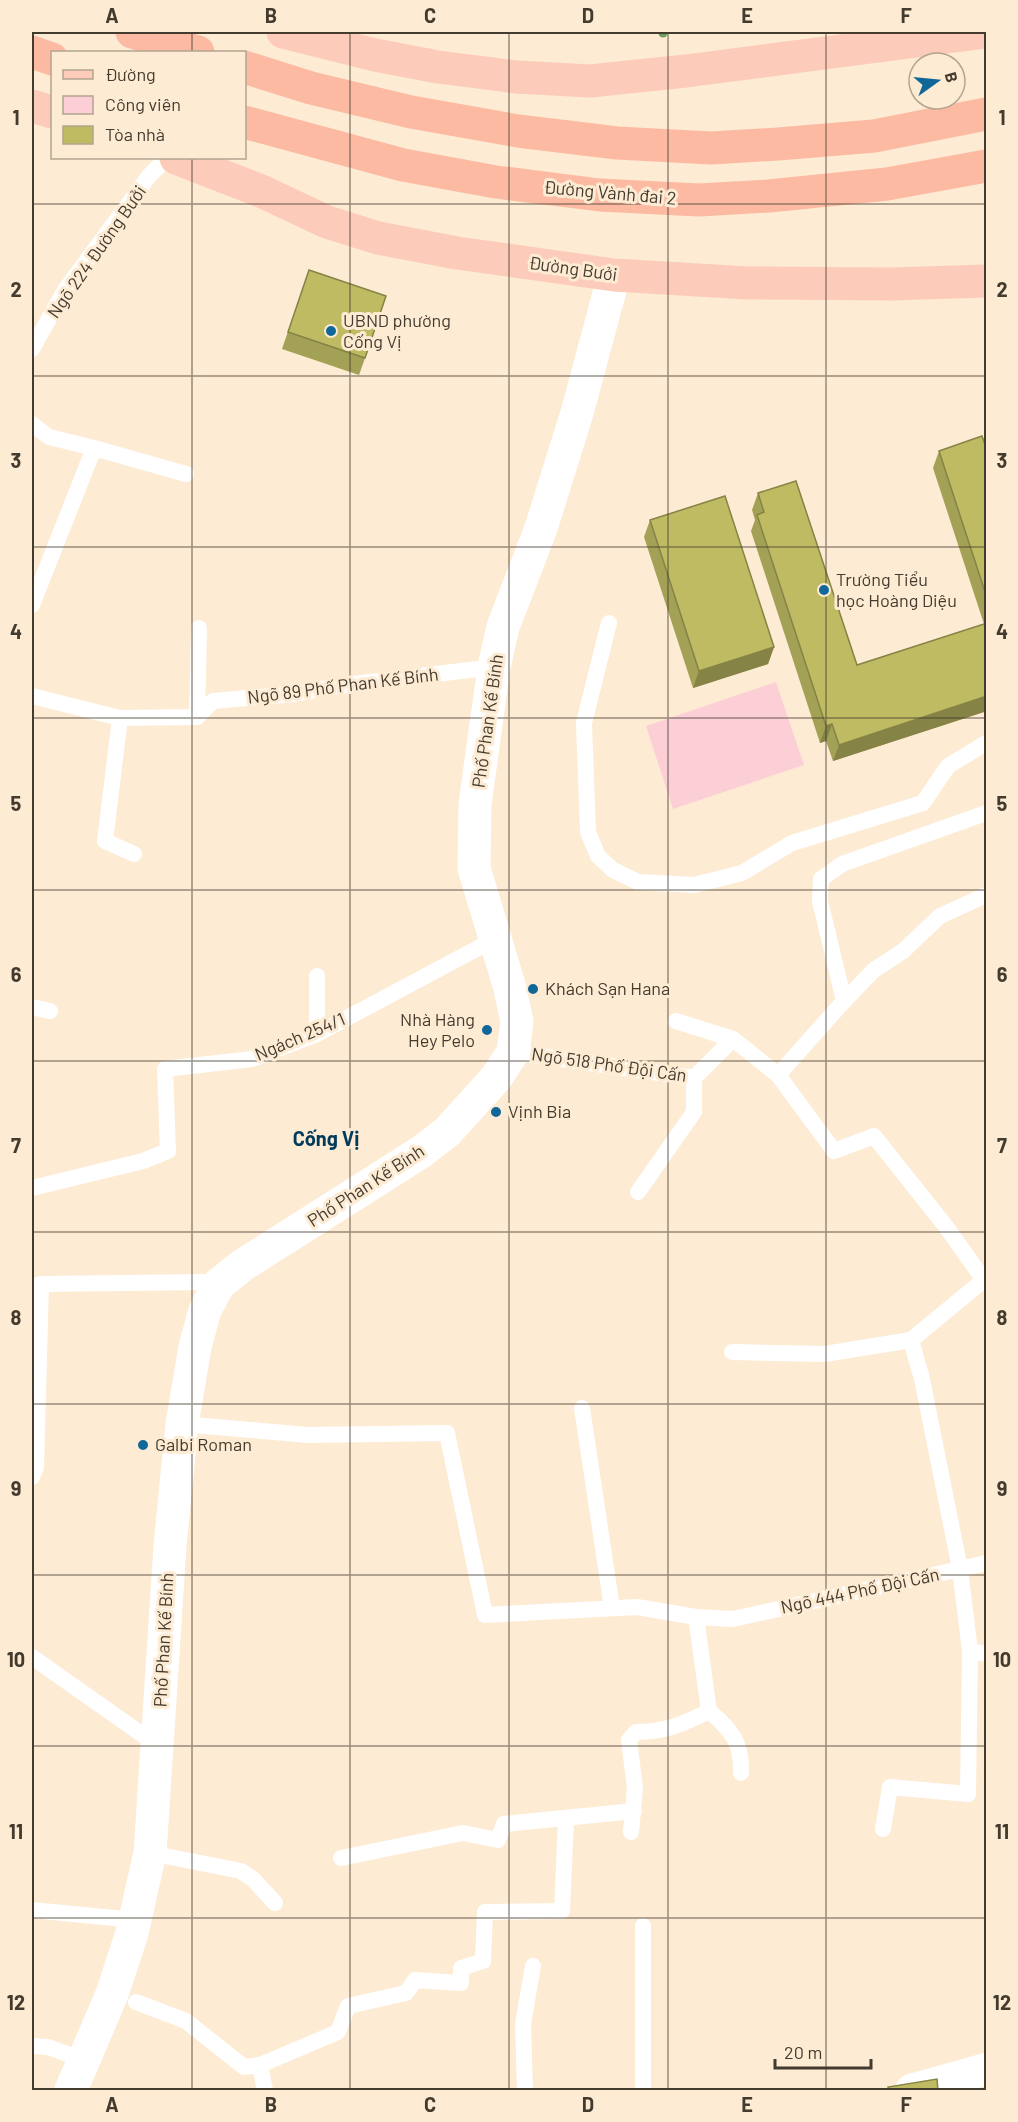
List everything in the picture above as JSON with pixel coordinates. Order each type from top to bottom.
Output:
[{"type":"highway","points":[[132,32],[195,51]]},
{"type":"highway","points":[[32,52],[51,59]]},
{"type":"highway","points":[[246,68],[311,87],[411,112],[518,131],[617,143],[711,148],[767,145],[874,136],[980,115]]},
{"type":"highway","name":"Đường Vành đai 2","points":[[246,123],[403,165],[496,182],[600,195],[699,200],[769,196],[887,184],[983,167]]},
{"type":"main road","points":[[283,32],[375,55],[438,67],[516,77],[590,81],[686,71],[987,32]]},
{"type":"main road","points":[[32,106],[51,112]]},
{"type":"main road","name":"Đường Bưởi","points":[[179,159],[261,191],[327,222],[378,238],[457,253],[614,275],[748,283],[892,284],[987,280]]},
{"type":"street","name":"Phố Phan Kế Bính","points":[[71,2091],[112,1994],[135,1920],[150,1853],[170,1546],[182,1424],[197,1338],[205,1310],[219,1284],[243,1265],[395,1169],[447,1132],[496,1078],[513,1052],[517,1021],[474,868],[476,804],[494,667],[503,627],[541,528],[577,413],[614,275]]},
{"type":"street","points":[[911,2091],[987,2069]]},
{"type":"lane","name":"Ngõ 224 Đường Bưởi","points":[[32,350],[65,290],[149,176],[166,159]]},
{"type":"lane","points":[[32,424],[49,437],[186,474]]},
{"type":"lane","points":[[32,605],[94,448]]},
{"type":"lane","points":[[609,623],[584,723],[588,832],[598,856],[613,870],[638,882],[694,885],[742,873],[792,843],[923,803],[948,766],[987,743]]},
{"type":"lane","points":[[32,696],[120,718],[197,717],[199,628]]},
{"type":"lane","name":"Ngõ 89 Phố Phan Kế Bính","points":[[197,717],[213,701],[294,694],[338,686],[494,667]]},
{"type":"lane","points":[[120,718],[105,841],[134,854]]},
{"type":"lane","points":[[844,1001],[820,901],[821,879],[842,864],[987,813]]},
{"type":"lane","points":[[778,1075],[874,970],[903,951],[940,916],[987,895]]},
{"type":"lane","name":"Ngách 254/1","points":[[32,1188],[143,1161],[168,1151],[165,1069],[252,1059],[317,1034],[495,939]]},
{"type":"lane","points":[[316,976],[317,1034]]},
{"type":"lane","points":[[32,1007],[50,1011]]},
{"type":"lane","points":[[676,1021],[733,1039],[778,1075],[834,1151],[874,1136],[948,1228],[985,1280],[911,1340],[825,1354],[732,1352]]},
{"type":"lane","name":"Ngõ 518 Phố Đội Cấn","points":[[513,1052],[694,1078],[733,1039]]},
{"type":"lane","points":[[638,1192],[694,1112],[694,1078]]},
{"type":"lane","points":[[32,1477],[36,1467],[36,1286],[205,1282],[219,1284]]},
{"type":"lane","points":[[911,1340],[922,1379],[960,1569],[987,1563]]},
{"type":"lane","points":[[582,1408],[612,1608]]},
{"type":"lane","name":"Ngõ 444 Phố Đội Cấn","points":[[182,1424],[308,1435],[447,1433],[484,1615],[637,1607],[696,1617],[733,1619],[960,1569],[978,1652],[968,1794],[890,1787],[883,1829]]},
{"type":"lane","points":[[696,1617],[709,1711],[736,1739],[741,1760],[741,1773]]},
{"type":"lane","points":[[32,1657],[157,1745]]},
{"type":"lane","points":[[632,1832],[635,1788],[629,1740],[636,1732],[651,1732],[681,1726],[709,1711]]},
{"type":"lane","points":[[341,1858],[463,1833],[498,1840],[504,1824],[634,1811]]},
{"type":"lane","points":[[136,2002],[186,2020],[244,2067],[260,2065],[338,2032],[348,2006],[406,1993],[415,1980],[461,1983],[461,1968],[483,1961],[485,1912],[562,1911],[566,1819]]},
{"type":"lane","points":[[150,1853],[241,1871],[253,1878],[276,1903]]},
{"type":"lane","points":[[32,1910],[135,1920]]},
{"type":"lane","points":[[643,1926],[643,2091]]},
{"type":"lane","points":[[525,2091],[523,2024],[533,1966]]},
{"type":"lane","points":[[32,2046],[48,2047],[84,2060]]},
{"type":"lane","points":[[260,2065],[265,2091]]},
{"type":"green space","points":[[776,682],[804,765],[673,809],[646,726]]},
{"type":"building","name":"UBND phường Cống Vị","points":[[309,270],[386,296],[365,358],[288,332]]},
{"type":"building","points":[[982,436],[987,450],[987,598],[939,451]]},
{"type":"building","points":[[796,481],[857,665],[987,623],[987,696],[839,745],[832,724],[826,726],[757,515],[764,512],[758,493]]},
{"type":"building","points":[[725,496],[774,647],[699,671],[650,520]]},
{"type":"building","points":[[937,2079],[938,2091],[889,2091],[888,2087]]},
{"type":"place","name":"UBND phường Cống Vị","points":[[331,331]]},
{"type":"place","name":"Trường Tiểu học Hoàng Diệu","points":[[824,590]]},
{"type":"place","name":"Khách Sạn Hana","points":[[533,989]]},
{"type":"place","name":"Nhà Hàng Hey Pelo","points":[[487,1030]]},
{"type":"place","name":"Vịnh Bia","points":[[496,1112]]},
{"type":"place","name":"Galbi Roman","points":[[143,1445]]},
{"type":"district","name":"Cống Vị","points":[[326,1139]]}]
